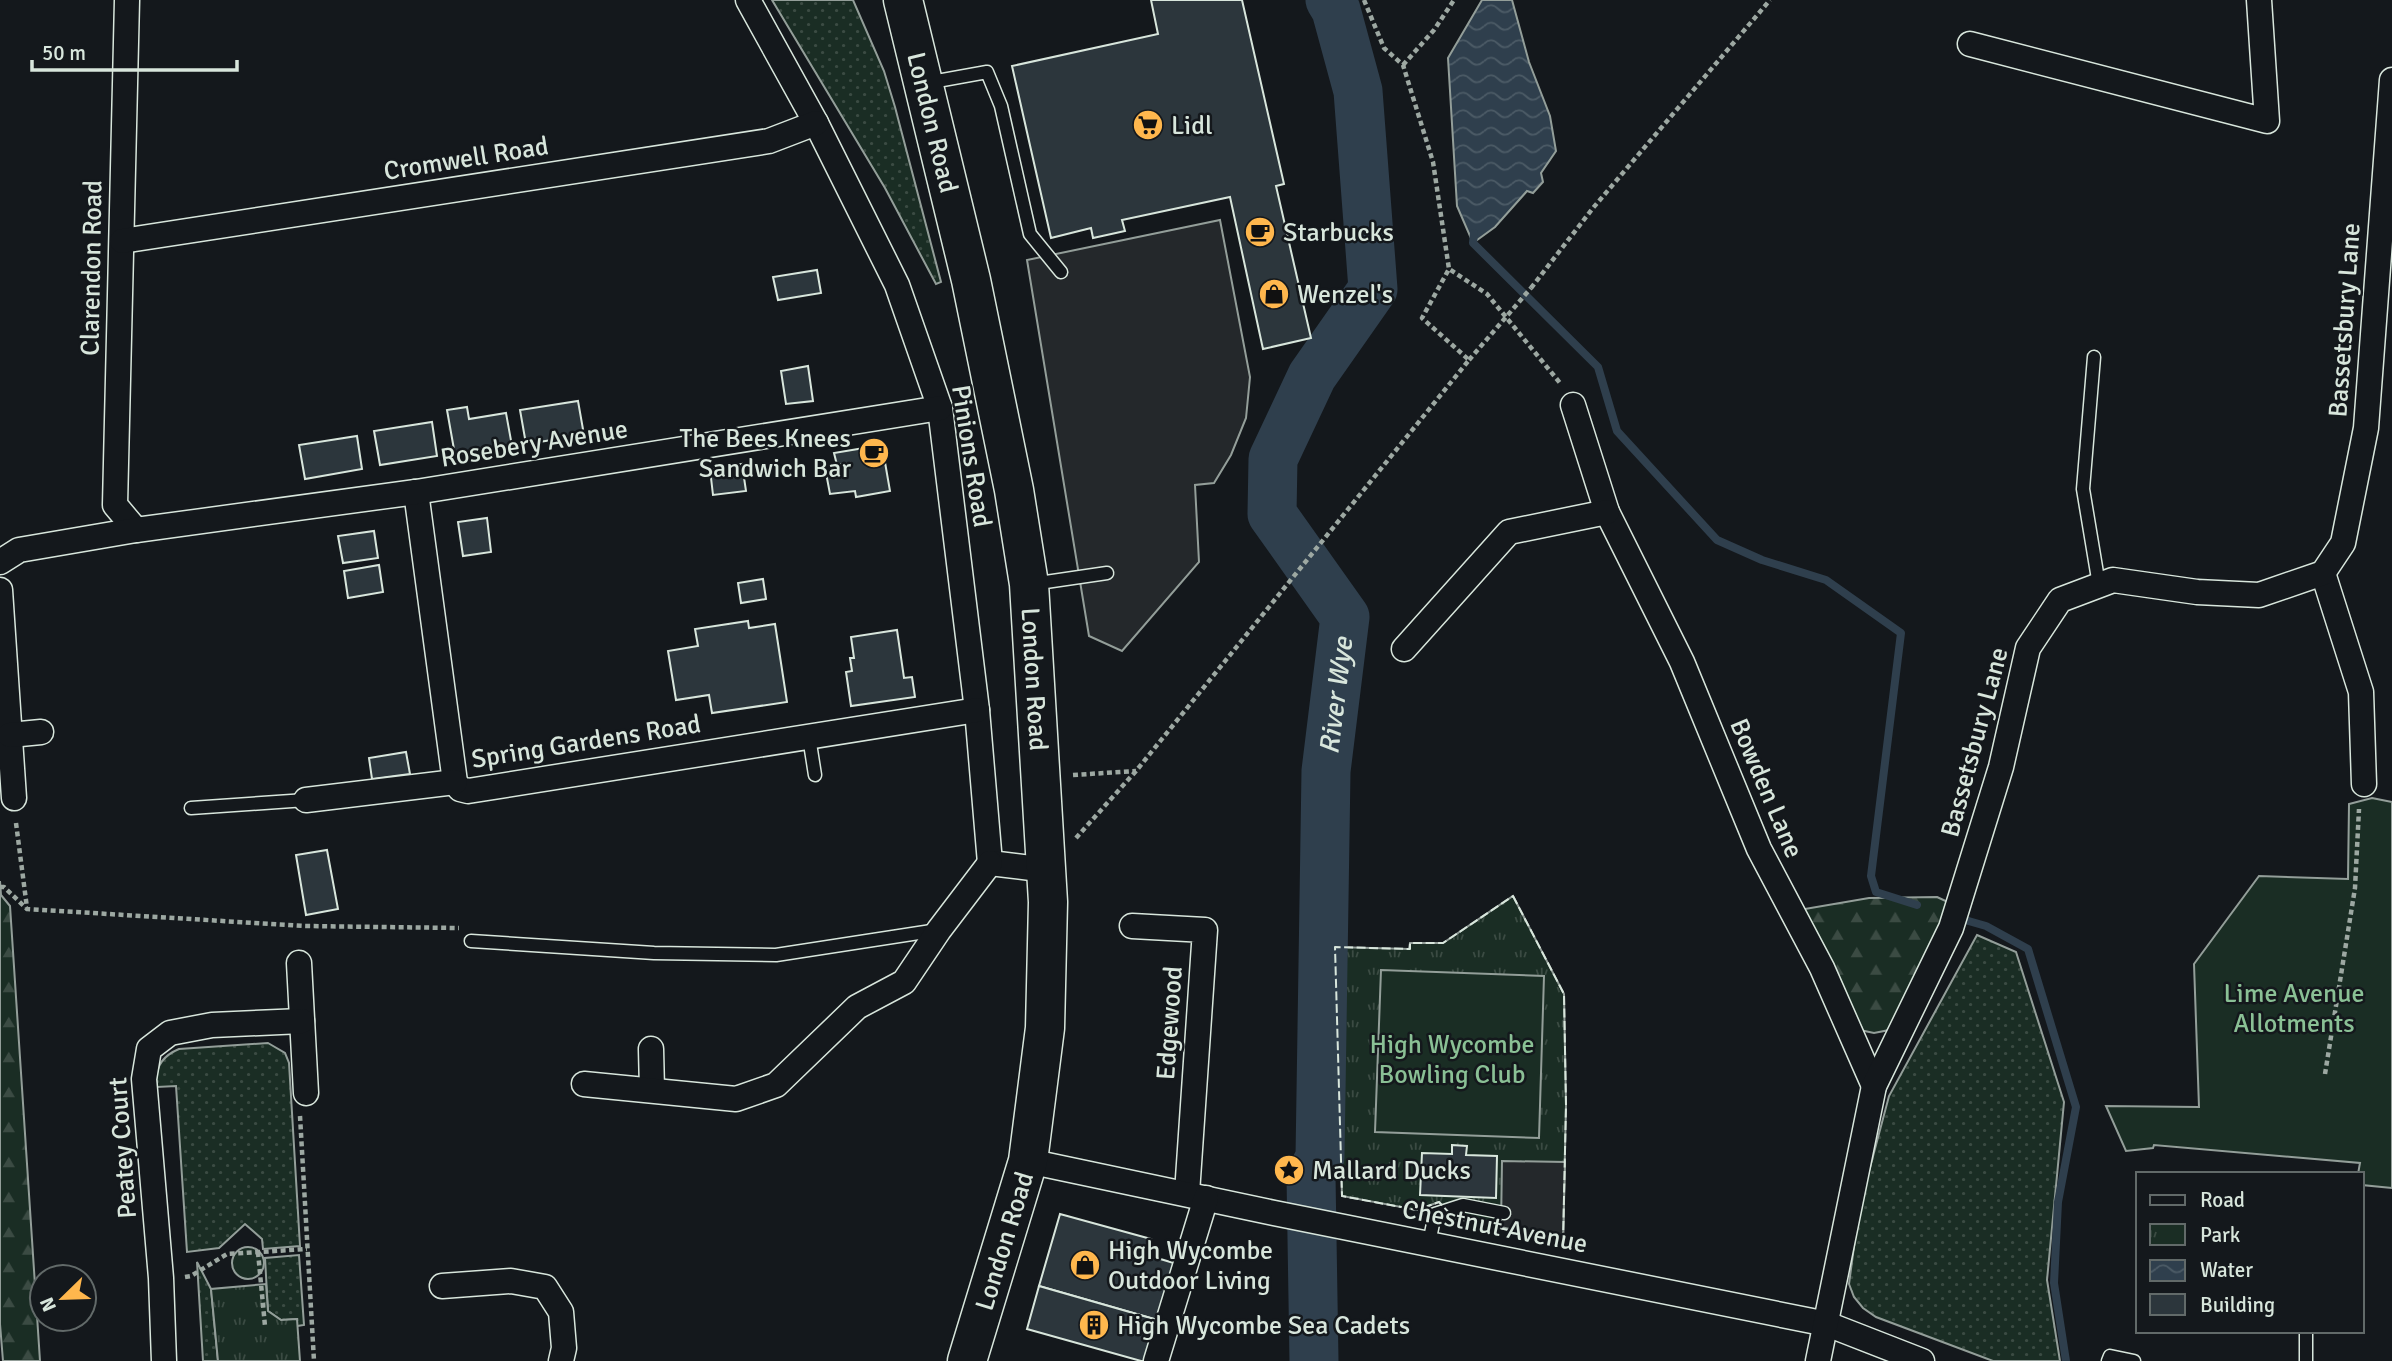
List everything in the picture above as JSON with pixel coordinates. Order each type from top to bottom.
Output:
[{"type":"main road","name":"London Road","points":[[903,0],[971,280],[1014,491],[1029,584],[1047,870],[1045,1028],[1028,1161],[967,1361]]},
{"type":"street","name":"Clarendon Road","points":[[127,0],[115,505],[136,530]]},
{"type":"street","name":"Pinions Road","points":[[748,0],[816,123],[897,285],[940,408],[977,710],[990,863]]},
{"type":"street","points":[[1970,44],[2267,121],[2259,0]]},
{"type":"street","name":"Bassetsbury Lane","points":[[1818,1361],[1874,1086],[1951,928],[2001,767],[2028,648],[2060,600],[2113,580],[2197,592],[2259,595],[2323,573],[2343,543],[2366,428],[2392,80]]},
{"type":"street","name":"Cromwell Road","points":[[122,241],[769,141],[816,123]]},
{"type":"street","name":"Bowden Lane","points":[[1573,405],[1607,512],[1682,662],[1759,849],[1822,968],[1874,1086]]},
{"type":"street","name":"Rosebery Avenue","points":[[0,562],[19,550],[136,530],[416,492],[940,408]]},
{"type":"street","name":"Spring Gardens Road","points":[[416,492],[455,782],[460,789],[468,792],[977,710]]},
{"type":"street","points":[[1404,649],[1509,531],[1607,512]]},
{"type":"street","points":[[2323,573],[2361,692],[2364,784]]},
{"type":"street","points":[[0,590],[14,798]]},
{"type":"street","points":[[10,735],[41,732]]},
{"type":"street","points":[[306,800],[455,782]]},
{"type":"street","points":[[584,1084],[736,1099],[776,1085],[857,1007],[904,982],[990,863],[1047,870]]},
{"type":"street","name":"Edgewood","points":[[1132,926],[1205,930],[1196,1196]]},
{"type":"street","points":[[299,963],[306,1093]]},
{"type":"street","name":"Peatey Court","points":[[164,1361],[161,1278],[144,1079],[149,1049],[170,1033],[212,1025],[302,1020]]},
{"type":"street","points":[[651,1049],[652,1090]]},
{"type":"street","name":"Chestnut Avenue","points":[[1028,1161],[1827,1324],[1922,1361]]},
{"type":"street","points":[[1156,1361],[1196,1196]]},
{"type":"street","points":[[442,1286],[511,1281],[545,1287],[561,1312],[564,1348],[561,1361]]},
{"type":"lane","points":[[924,83],[987,72],[1002,106],[1030,234],[1061,272]]},
{"type":"lane","points":[[2094,357],[2083,489],[2099,585]]},
{"type":"lane","points":[[1029,584],[1107,573]]},
{"type":"lane","points":[[809,737],[815,775]]},
{"type":"lane","points":[[191,808],[306,800]]},
{"type":"lane","points":[[471,941],[654,953],[776,955],[939,930]]},
{"type":"lane","points":[[1429,1243],[1435,1214],[1463,1205],[1504,1213]]},
{"type":"lane","points":[[2306,1333],[2306,1361]]},
{"type":"lane","points":[[2108,1361],[2110,1356],[2134,1361]]},
{"type":"path","points":[[1364,0],[1384,48],[1403,65],[1433,162],[1449,269],[1422,318],[1469,360]]},
{"type":"path","points":[[1403,65],[1434,30],[1454,0]]},
{"type":"path","points":[[1047,870],[1136,771],[1469,360],[1531,288],[1593,208],[1770,0]]},
{"type":"path","points":[[1449,269],[1487,294],[1554,374],[1573,405]]},
{"type":"path","points":[[1043,794],[1076,773],[1136,771]]},
{"type":"path","points":[[2325,1074],[2355,888],[2357,821],[2364,784]]},
{"type":"path","points":[[14,798],[27,909]]},
{"type":"path","points":[[0,887],[4,887],[27,909],[304,926],[461,928],[471,941]]},
{"type":"path","points":[[306,1093],[299,1104],[314,1361]]},
{"type":"path","points":[[191,1276],[227,1254],[307,1249]]},
{"type":"path","points":[[258,1252],[265,1326]]},
{"type":"green space","points":[[772,0],[853,0],[884,71],[941,282],[936,284],[885,188]]},
{"type":"green space","name":"Lime Avenue Allotments","points":[[2372,798],[2392,802],[2392,1188],[2364,1185],[2364,1172],[2358,1172],[2360,1163],[2154,1145],[2153,1148],[2126,1151],[2106,1106],[2199,1107],[2194,964],[2259,876],[2348,879],[2349,804]]},
{"type":"green space","points":[[0,881],[1,895],[10,906],[34,1263],[28,1263],[28,1333],[38,1333],[40,1361],[3,1361],[0,1324]]},
{"type":"green space","name":"High Wycombe Bowling Club","points":[[1513,896],[1564,994],[1566,1105],[1563,1242],[1454,1218],[1439,1202],[1417,1210],[1342,1196],[1335,947],[1409,949],[1410,943],[1443,943]]},
{"type":"green space","points":[[1937,897],[1950,903],[1889,1030],[1874,1033],[1860,1030],[1799,910],[1869,898]]},
{"type":"green space","points":[[1977,935],[2016,952],[2064,1102],[2047,1280],[2060,1361],[1993,1361],[1876,1317],[1854,1297],[1849,1284],[1859,1209],[1889,1096]]},
{"type":"green space","points":[[1381,970],[1544,976],[1539,1138],[1375,1132]]},
{"type":"green space","points":[[268,1043],[285,1053],[289,1063],[300,1246],[263,1249],[262,1239],[245,1224],[219,1248],[187,1252],[176,1086],[157,1087],[158,1069],[168,1055],[179,1049]]},
{"type":"green space","points":[[248,1247],[259,1252],[264,1263],[259,1274],[248,1279],[237,1274],[232,1263],[237,1252]]},
{"type":"green space","points":[[299,1255],[304,1325],[297,1326],[297,1319],[281,1320],[268,1311],[265,1258]]},
{"type":"green space","points":[[197,1262],[211,1289],[218,1361],[203,1361]]},
{"type":"green space","points":[[266,1284],[268,1311],[281,1320],[297,1319],[300,1361],[218,1361],[211,1289]]},
{"type":"shaded area","points":[[1220,220],[1250,377],[1246,418],[1231,455],[1214,483],[1195,485],[1199,562],[1122,651],[1089,636],[1027,260]]},
{"type":"shaded area","points":[[1502,1161],[1565,1162],[1563,1242],[1501,1227]]},
{"type":"water","points":[[1482,0],[1512,0],[1529,62],[1550,116],[1556,151],[1541,173],[1543,182],[1533,193],[1527,191],[1495,227],[1473,243],[1457,206],[1448,58]]},
{"type":"building","name":"Lidl","points":[[1151,0],[1242,0],[1284,184],[1276,186],[1311,338],[1263,349],[1230,197],[1122,220],[1125,231],[1093,238],[1091,228],[1051,238],[1012,66],[1158,34]]},
{"type":"building","points":[[817,270],[821,293],[778,300],[773,277]]},
{"type":"building","points":[[808,366],[813,401],[786,404],[781,371]]},
{"type":"building","points":[[578,401],[584,435],[526,444],[520,410]]},
{"type":"building","points":[[467,407],[469,419],[506,413],[512,446],[455,455],[447,410]]},
{"type":"building","points":[[432,422],[437,456],[380,465],[374,431]]},
{"type":"building","points":[[357,436],[362,469],[305,479],[299,445]]},
{"type":"building","points":[[882,445],[890,491],[856,497],[855,491],[830,494],[826,473],[851,467],[850,463],[837,465],[834,453]]},
{"type":"building","points":[[742,464],[746,491],[713,495],[710,469]]},
{"type":"building","points":[[487,518],[491,552],[463,556],[458,522]]},
{"type":"building","points":[[374,531],[378,558],[343,563],[338,536]]},
{"type":"building","points":[[379,565],[383,592],[348,598],[344,571]]},
{"type":"building","points":[[763,579],[766,599],[741,603],[738,583]]},
{"type":"building","points":[[748,621],[749,628],[775,624],[787,702],[712,713],[709,695],[676,700],[668,651],[698,646],[695,629]]},
{"type":"building","points":[[897,630],[904,678],[912,677],[915,697],[851,706],[846,672],[852,671],[850,658],[854,658],[851,637]]},
{"type":"building","points":[[406,752],[410,774],[372,779],[369,758]]},
{"type":"building","points":[[327,850],[338,909],[306,915],[296,855]]},
{"type":"building","points":[[1452,1145],[1467,1146],[1466,1155],[1497,1156],[1496,1198],[1420,1195],[1422,1153],[1452,1154]]},
{"type":"building","points":[[1060,1214],[1151,1239],[1147,1255],[1177,1264],[1161,1321],[1039,1286]]},
{"type":"building","name":"High Wycombe Sea Cadets","points":[[1039,1286],[1161,1321],[1150,1361],[1141,1361],[1027,1329]]},
{"type":"waterway","name":"River Wye","points":[[1314,1361],[1311,1176],[1320,1157],[1326,771],[1345,617],[1272,514],[1273,459],[1312,376],[1373,289],[1358,91],[1336,10],[1330,0]]},
{"type":"waterway","points":[[1474,233],[1473,243],[1598,367],[1617,431],[1717,540],[1762,560],[1826,580],[1901,633],[1871,876],[1876,892],[1917,905]]},
{"type":"waterway","points":[[1965,920],[1986,926],[2028,949],[2076,1107],[2058,1202],[2054,1283],[2066,1361]]},
{"type":"fence","points":[[1513,896],[1564,994],[1566,1105],[1563,1242],[1454,1218],[1439,1202],[1417,1210],[1342,1196],[1335,947],[1410,949],[1410,943],[1443,943],[1513,896]]},
{"type":"place","name":"Lidl","points":[[1148,125]]},
{"type":"place","name":"Starbucks","points":[[1260,232]]},
{"type":"place","name":"Wenzel's","points":[[1274,294]]},
{"type":"place","name":"The Bees Knees Sandwich Bar","points":[[874,453]]},
{"type":"place","name":"Mallard Ducks","points":[[1289,1170]]},
{"type":"place","name":"High Wycombe Outdoor Living","points":[[1085,1265]]},
{"type":"place","name":"High Wycombe Sea Cadets","points":[[1094,1325]]}]
